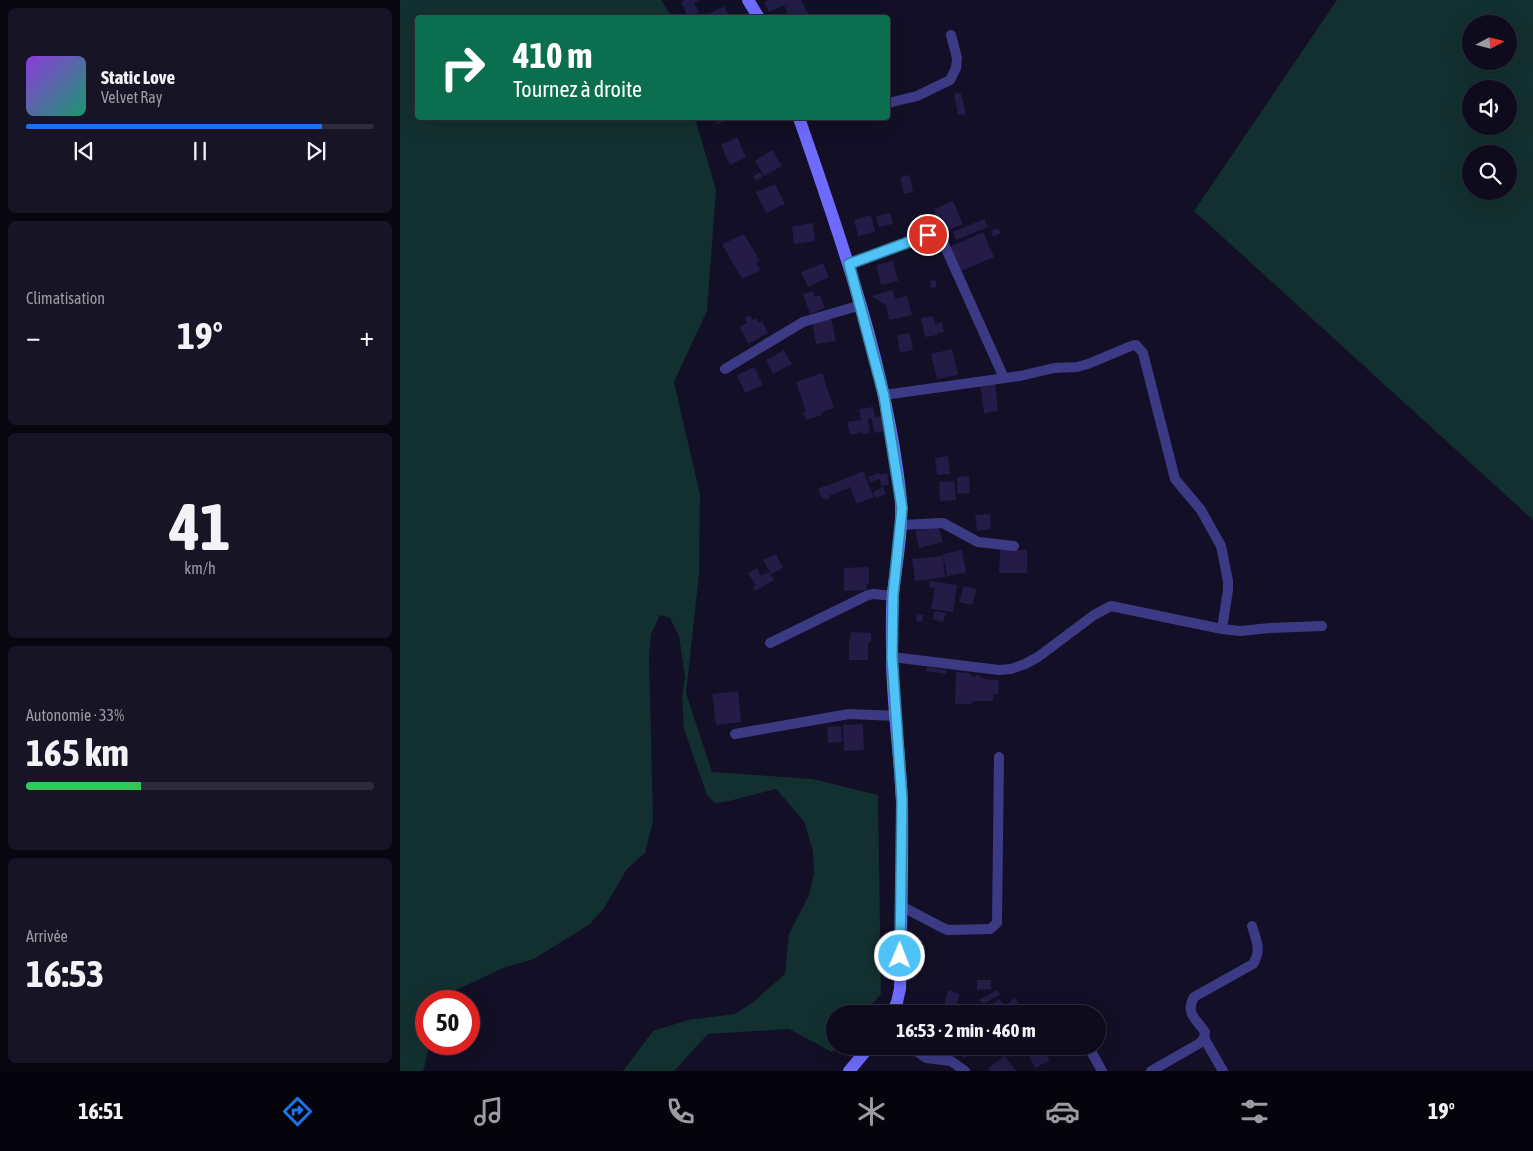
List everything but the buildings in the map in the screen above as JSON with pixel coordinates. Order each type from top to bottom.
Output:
[{"type":"main road","points":[[748,0],[757,15]]},
{"type":"main road","points":[[799,120],[849,264],[861,305],[884,396],[900,488],[902,525],[893,596],[892,657],[902,800],[900,989],[896,1005]]},
{"type":"main road","points":[[849,1071],[862,1055]]},
{"type":"street","points":[[890,103],[917,96],[950,80],[956,68],[957,58],[952,35]]},
{"type":"street","points":[[849,264],[928,235],[938,238],[943,242],[1004,378]]},
{"type":"street","points":[[724,369],[803,322],[861,305]]},
{"type":"street","points":[[884,396],[1088,364],[1131,346],[1136,345],[1141,348],[1175,479],[1201,510],[1221,546],[1228,581],[1222,629]]},
{"type":"street","points":[[902,525],[943,523],[978,542],[1014,546]]},
{"type":"street","points":[[770,643],[868,595],[893,596]]},
{"type":"street","points":[[892,657],[1000,670],[1010,668],[1025,664],[1038,657],[1094,615],[1111,606],[1240,631],[1322,626]]},
{"type":"street","points":[[735,734],[849,714],[896,716]]},
{"type":"street","points":[[901,906],[948,930],[990,929],[997,923],[999,757]]},
{"type":"street","points":[[1151,1071],[1200,1043],[1204,1038],[1205,1032],[1190,1012],[1190,1005],[1194,997],[1253,964],[1259,948],[1252,926]]},
{"type":"street","points":[[1204,1038],[1223,1071]]},
{"type":"street","points":[[922,1055],[926,1058],[957,1063],[965,1071]]},
{"type":"street","points":[[1093,1055],[1102,1071]]},
{"type":"green space","points":[[400,0],[661,0],[671,15],[415,15],[415,120],[696,120],[716,190],[707,311],[674,382],[700,495],[699,574],[686,693],[712,772],[813,779],[878,795],[881,994],[872,1005],[826,1005],[826,1049],[789,1029],[708,1034],[674,1071],[623,1071],[653,1031],[688,1020],[735,1014],[752,1003],[785,974],[789,934],[809,895],[814,874],[813,851],[804,821],[776,789],[715,803],[707,795],[684,729],[682,698],[685,677],[679,636],[670,618],[660,615],[651,634],[649,656],[653,821],[645,853],[627,869],[604,908],[590,924],[534,959],[503,968],[456,990],[415,990],[415,1055],[427,1055],[422,1071],[400,1071]]},
{"type":"green space","points":[[1337,0],[1533,0],[1533,520],[1194,211]]},
{"type":"route","points":[[900,956],[902,800],[892,657],[893,596],[902,525],[902,508],[884,396],[849,264],[928,235]]}]
